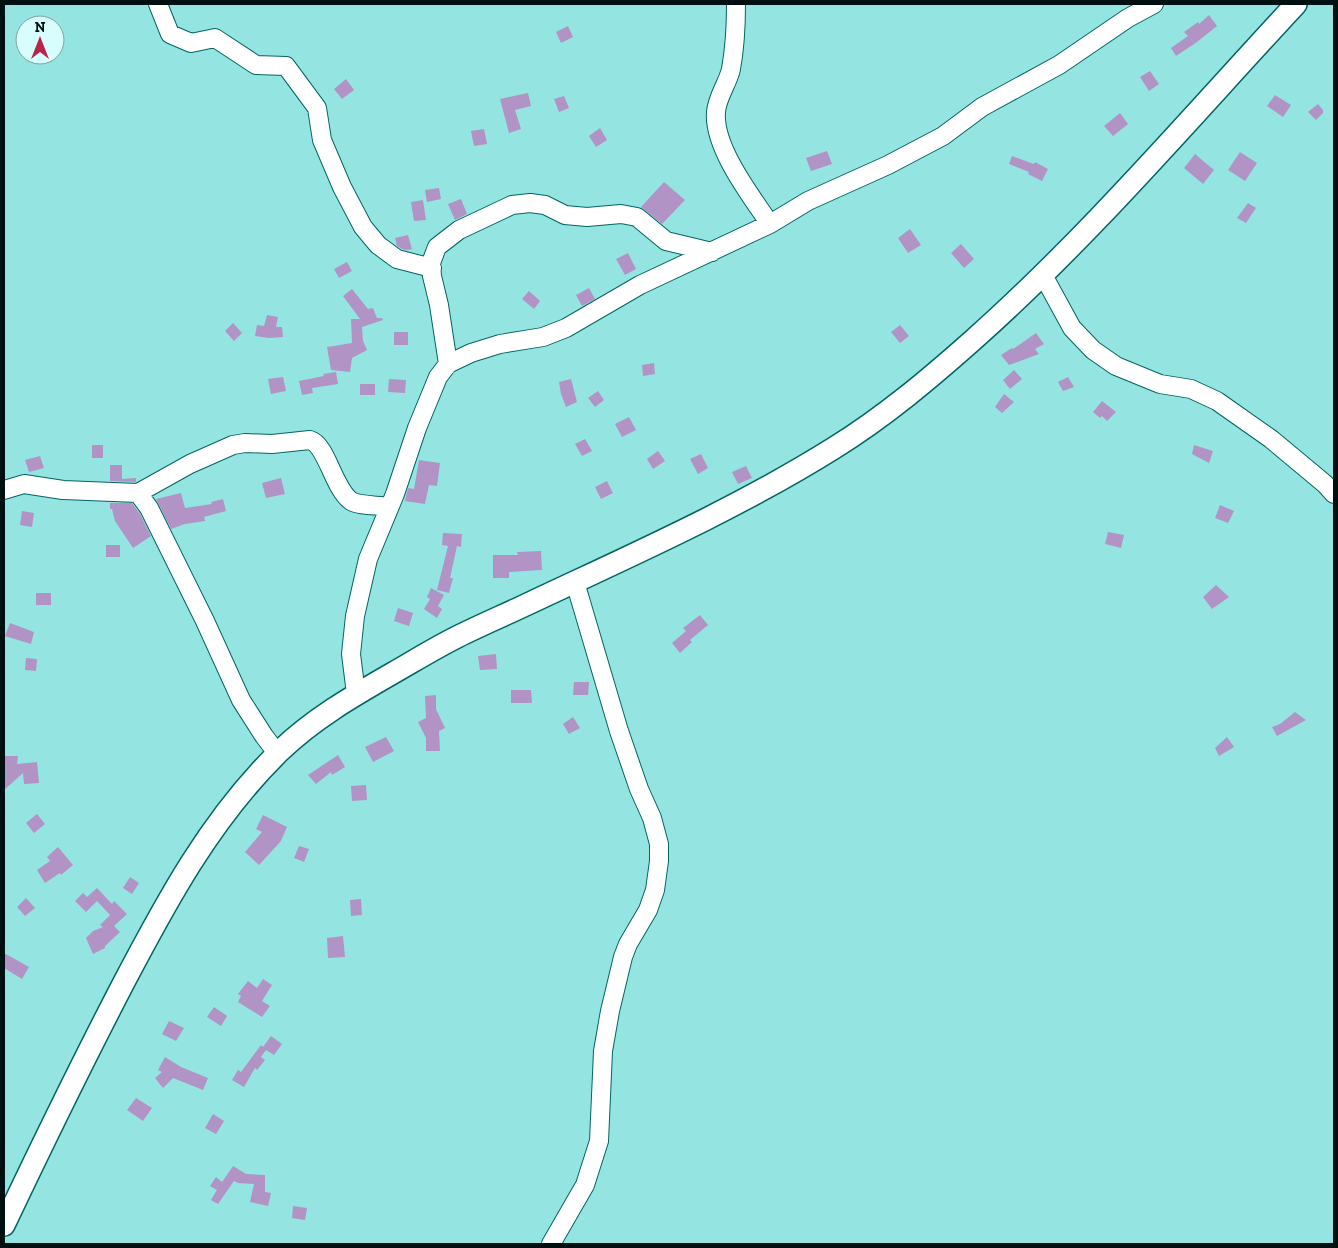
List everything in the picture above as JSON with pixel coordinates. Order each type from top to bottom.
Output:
[{"type":"main road","points":[[4,1225],[78,1072],[165,906],[199,848],[240,794],[297,735],[356,694],[456,638],[743,501],[836,447],[888,411],[997,319],[1043,275],[1099,218],[1296,4]]},
{"type":"street","points":[[158,4],[170,34],[191,43],[215,38],[256,65],[286,66],[317,108],[322,140],[342,187],[363,227],[378,245],[397,259],[432,268]]},
{"type":"street","points":[[736,4],[736,28],[730,70],[716,111],[717,133],[734,170],[770,224]]},
{"type":"street","points":[[356,694],[351,654],[355,616],[368,559],[417,428],[438,377],[448,364],[500,344],[543,337],[566,328],[640,285],[770,224],[808,201],[888,165],[943,136],[982,107],[1059,65],[1128,18],[1154,4]]},
{"type":"street","points":[[448,364],[431,263],[437,247],[459,230],[512,205],[530,203],[545,205],[566,216],[587,217],[621,214],[637,217],[666,241],[712,252]]},
{"type":"street","points":[[1043,275],[1072,328],[1094,350],[1116,366],[1160,384],[1191,389],[1217,401],[1271,439],[1325,484],[1334,494]]},
{"type":"street","points":[[4,490],[24,484],[63,490],[138,493],[190,464],[232,445],[245,443],[272,444],[310,440],[321,450],[334,480],[350,500],[360,504],[389,507]]},
{"type":"street","points":[[138,493],[149,508],[162,533],[241,700],[277,754]]},
{"type":"street","points":[[551,1244],[586,1185],[599,1141],[604,1051],[610,1012],[628,944],[648,910],[655,890],[660,861],[659,844],[652,818],[619,730],[575,582]]},
{"type":"building","points":[[1209,15],[1217,26],[1176,56],[1171,48],[1188,36],[1184,32],[1198,22],[1199,24]]},
{"type":"building","points":[[568,26],[573,37],[561,43],[556,32]]},
{"type":"building","points":[[1150,71],[1159,84],[1149,91],[1140,77]]},
{"type":"building","points":[[346,79],[354,90],[342,99],[334,89]]},
{"type":"building","points":[[528,93],[531,106],[515,110],[521,129],[509,133],[500,99]]},
{"type":"building","points":[[1275,95],[1291,105],[1283,117],[1267,106]]},
{"type":"building","points":[[564,96],[569,108],[559,112],[554,99]]},
{"type":"building","points":[[1318,104],[1323,113],[1316,120],[1308,112]]},
{"type":"building","points":[[1120,113],[1128,124],[1113,136],[1104,126]]},
{"type":"building","points":[[600,128],[607,140],[596,147],[589,136]]},
{"type":"building","points":[[484,129],[487,144],[474,146],[471,131]]},
{"type":"building","points":[[827,151],[832,164],[811,171],[806,158]]},
{"type":"building","points":[[1240,152],[1257,163],[1245,181],[1228,170]]},
{"type":"building","points":[[1195,154],[1214,170],[1203,184],[1184,168]]},
{"type":"building","points":[[1012,156],[1034,164],[1035,162],[1048,169],[1042,181],[1028,174],[1029,172],[1009,164]]},
{"type":"building","points":[[664,182],[685,200],[662,224],[641,207]]},
{"type":"building","points":[[439,188],[441,199],[427,202],[425,190]]},
{"type":"building","points":[[461,199],[467,214],[455,220],[448,204]]},
{"type":"building","points":[[423,200],[426,220],[414,221],[411,202]]},
{"type":"building","points":[[1248,203],[1256,208],[1246,223],[1237,218]]},
{"type":"building","points":[[910,229],[921,245],[908,253],[898,238]]},
{"type":"building","points":[[408,235],[412,249],[402,249],[397,246],[395,238]]},
{"type":"building","points":[[961,244],[974,259],[964,268],[951,253]]},
{"type":"building","points":[[628,253],[636,269],[625,275],[616,259]]},
{"type":"building","points":[[347,262],[352,271],[339,278],[334,269]]},
{"type":"building","points":[[589,288],[595,299],[582,306],[576,295]]},
{"type":"building","points":[[352,289],[368,309],[373,308],[377,318],[382,318],[383,320],[362,327],[363,341],[367,350],[352,358],[350,372],[331,370],[327,347],[352,343],[351,319],[360,319],[343,296]]},
{"type":"building","points":[[529,291],[540,301],[534,309],[522,299]]},
{"type":"building","points":[[267,315],[278,317],[276,327],[282,327],[283,337],[255,336],[257,325],[264,326]]},
{"type":"building","points":[[233,323],[242,333],[234,341],[225,331]]},
{"type":"building","points":[[900,325],[909,336],[900,343],[891,332]]},
{"type":"building","points":[[394,332],[408,332],[408,345],[394,345]]},
{"type":"building","points":[[1036,333],[1044,344],[1035,349],[1039,354],[1009,365],[1001,355]]},
{"type":"building","points":[[654,363],[655,374],[643,376],[642,365]]},
{"type":"building","points":[[1014,370],[1022,379],[1010,389],[1003,380]]},
{"type":"building","points":[[336,372],[338,384],[312,388],[313,393],[302,395],[299,381]]},
{"type":"building","points":[[283,377],[286,391],[271,394],[268,379]]},
{"type":"building","points":[[1068,377],[1074,387],[1063,391],[1058,382]]},
{"type":"building","points":[[389,379],[406,380],[405,393],[388,392]]},
{"type":"building","points":[[571,379],[577,402],[566,407],[559,382]]},
{"type":"building","points":[[360,384],[375,384],[375,395],[360,395]]},
{"type":"building","points":[[598,391],[604,400],[595,407],[588,398]]},
{"type":"building","points":[[1004,394],[1014,402],[1002,413],[995,407]]},
{"type":"building","points":[[1102,401],[1116,412],[1107,421],[1102,416],[1100,418],[1093,412]]},
{"type":"building","points":[[629,417],[636,430],[622,437],[615,424]]},
{"type":"building","points":[[585,439],[592,451],[582,456],[575,444]]},
{"type":"building","points":[[92,445],[103,445],[103,458],[92,458]]},
{"type":"building","points":[[1194,445],[1213,451],[1209,463],[1192,454]]},
{"type":"building","points":[[658,451],[665,461],[653,469],[647,459]]},
{"type":"building","points":[[701,454],[708,468],[698,474],[690,459]]},
{"type":"building","points":[[40,456],[44,468],[29,472],[25,460]]},
{"type":"building","points":[[419,460],[440,463],[437,486],[429,485],[425,504],[405,501],[408,488],[414,489]]},
{"type":"building","points":[[110,465],[122,465],[122,479],[136,478],[136,482],[110,481]]},
{"type":"building","points":[[746,466],[752,478],[738,484],[732,472]]},
{"type":"building","points":[[281,478],[285,494],[266,498],[262,483]]},
{"type":"building","points":[[607,481],[613,493],[601,499],[595,487]]},
{"type":"building","points":[[181,493],[185,508],[212,504],[211,502],[223,499],[226,511],[204,517],[205,521],[185,524],[171,529],[156,499]]},
{"type":"building","points":[[110,503],[132,503],[151,536],[133,548],[115,521],[112,509],[110,509]]},
{"type":"building","points":[[1220,505],[1234,511],[1228,523],[1215,518]]},
{"type":"building","points":[[22,511],[34,513],[32,527],[20,525]]},
{"type":"building","points":[[1108,532],[1124,535],[1121,548],[1105,544]]},
{"type":"building","points":[[443,533],[462,534],[461,547],[457,546],[450,578],[453,578],[449,593],[437,590],[448,546],[442,545]]},
{"type":"building","points":[[106,545],[120,545],[120,557],[106,557]]},
{"type":"building","points":[[541,551],[542,570],[509,572],[509,578],[493,578],[493,555],[518,555],[517,552]]},
{"type":"building","points":[[1216,585],[1229,597],[1212,609],[1203,597]]},
{"type":"building","points":[[431,588],[444,595],[438,606],[442,609],[437,618],[424,609],[430,599],[427,597]]},
{"type":"building","points":[[36,593],[51,593],[51,605],[36,605]]},
{"type":"building","points":[[398,608],[413,613],[409,626],[394,621]]},
{"type":"building","points":[[700,615],[708,625],[690,640],[692,642],[680,653],[672,643],[686,631],[683,628]]},
{"type":"building","points":[[10,623],[34,632],[31,644],[5,636]]},
{"type":"building","points":[[496,654],[497,669],[480,670],[478,656]]},
{"type":"building","points":[[26,658],[37,659],[36,671],[25,670]]},
{"type":"building","points":[[574,682],[589,682],[588,695],[573,695]]},
{"type":"building","points":[[511,690],[531,690],[532,703],[511,703]]},
{"type":"building","points":[[436,695],[436,709],[445,728],[439,731],[440,751],[426,751],[426,738],[418,722],[426,718],[425,696]]},
{"type":"building","points":[[1295,712],[1306,720],[1277,736],[1272,727],[1280,724]]},
{"type":"building","points":[[573,717],[580,728],[569,734],[563,724]]},
{"type":"building","points":[[386,737],[394,751],[373,762],[365,747]]},
{"type":"building","points":[[1227,737],[1234,747],[1219,756],[1215,748]]},
{"type":"building","points":[[338,755],[345,767],[332,775],[331,772],[316,784],[308,775]]},
{"type":"building","points":[[4,756],[18,756],[17,764],[37,762],[39,783],[24,784],[23,773],[4,790]]},
{"type":"building","points":[[366,785],[367,800],[352,801],[351,786]]},
{"type":"building","points":[[37,814],[45,824],[34,833],[26,823]]},
{"type":"building","points":[[263,815],[287,827],[281,841],[259,865],[245,852],[262,832],[256,829]]},
{"type":"building","points":[[299,846],[309,849],[304,862],[294,858]]},
{"type":"building","points":[[58,847],[73,865],[61,875],[60,873],[45,883],[37,870],[50,861],[47,857]]},
{"type":"building","points":[[130,877],[139,883],[132,894],[123,888]]},
{"type":"building","points":[[97,888],[112,904],[114,901],[127,914],[114,926],[120,932],[105,948],[93,954],[86,938],[93,931],[103,927],[100,925],[110,915],[97,901],[86,912],[75,901],[83,893],[87,897]]},
{"type":"building","points":[[26,898],[35,908],[25,916],[17,907]]},
{"type":"building","points":[[361,899],[362,915],[351,916],[350,900]]},
{"type":"building","points":[[343,936],[345,957],[328,958],[327,938]]},
{"type":"building","points":[[4,953],[29,967],[22,979],[4,968]]},
{"type":"building","points":[[263,979],[272,985],[262,1001],[270,1006],[262,1017],[238,1002],[241,996],[238,994],[248,981],[257,988]]},
{"type":"building","points":[[214,1007],[227,1016],[221,1026],[207,1017]]},
{"type":"building","points":[[169,1021],[184,1028],[176,1041],[162,1034]]},
{"type":"building","points":[[271,1036],[282,1044],[274,1055],[266,1050],[261,1057],[265,1060],[257,1070],[255,1068],[244,1087],[232,1080],[238,1070],[241,1072],[261,1045],[263,1047]]},
{"type":"building","points":[[165,1057],[181,1067],[208,1078],[203,1090],[173,1078],[163,1088],[155,1078],[162,1072],[158,1070]]},
{"type":"building","points":[[136,1098],[152,1108],[143,1121],[127,1110]]},
{"type":"building","points":[[213,1114],[224,1121],[216,1134],[205,1128]]},
{"type":"building","points":[[233,1166],[246,1174],[265,1175],[265,1192],[271,1193],[268,1206],[250,1202],[254,1184],[234,1181],[218,1204],[211,1200],[217,1190],[210,1186],[216,1177],[222,1182]]},
{"type":"building","points":[[293,1206],[307,1208],[305,1220],[292,1218]]}]
